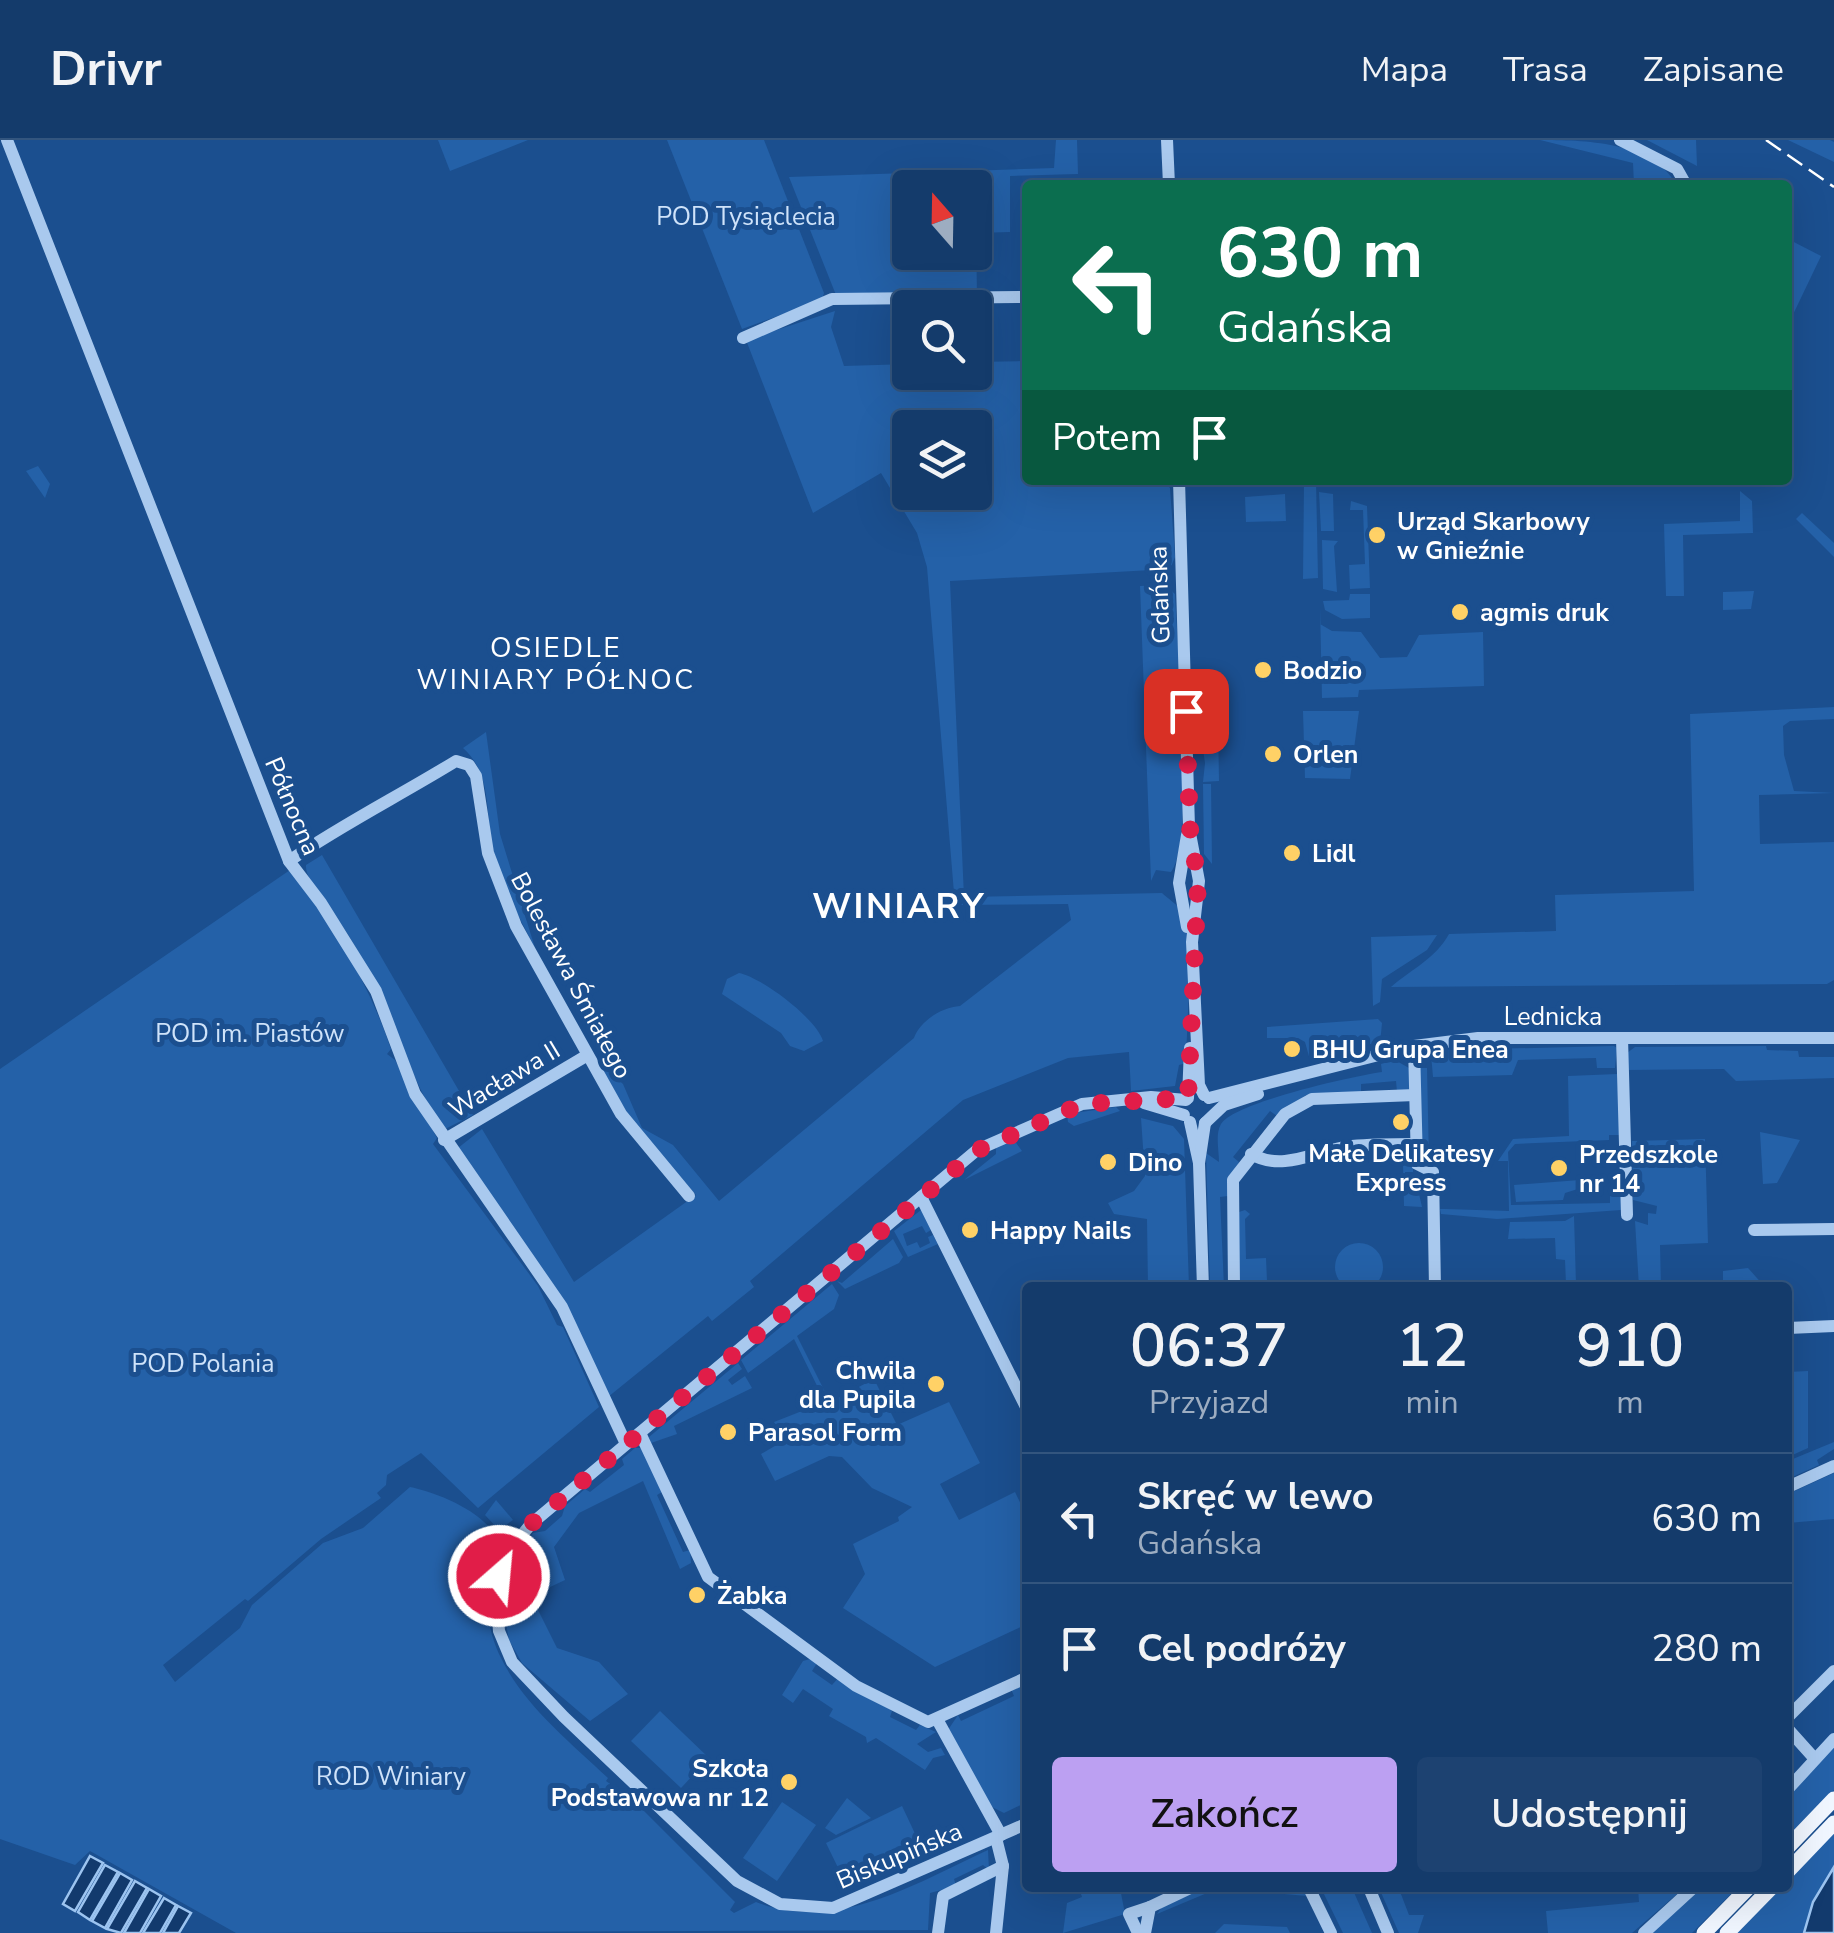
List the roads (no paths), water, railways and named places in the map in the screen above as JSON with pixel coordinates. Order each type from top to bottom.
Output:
[{"type":"main road","points":[[1792,1843],[1834,1799]]},
{"type":"main road","points":[[1792,1867],[1834,1823]]},
{"type":"main road","points":[[1704,1933],[1744,1892]]},
{"type":"main road","points":[[1727,1933],[1767,1892]]},
{"type":"street","name":"Północna","points":[[7,140],[288,861],[322,903],[376,991],[403,1070],[444,1140],[562,1307],[626,1444]]},
{"type":"street","points":[[1167,140],[1169,180]]},
{"type":"street","points":[[1620,140],[1678,169],[1684,180]]},
{"type":"street","points":[[743,338],[832,299],[1022,298]]},
{"type":"street","name":"Gdańska","points":[[1178,485],[1194,1026],[1187,1109],[1199,1163],[1203,1282]]},
{"type":"street","name":"Bolesława Śmiałego","points":[[288,861],[360,813],[377,810],[456,761],[470,765],[476,776],[486,841],[500,892],[586,1056],[622,1114],[690,1196]]},
{"type":"street","name":"Gdańska","points":[[1194,1026],[1210,1118],[1199,1163]]},
{"type":"street","name":"Lednicka","points":[[1187,1109],[1206,1096],[1278,1083],[1414,1046],[1478,1038],[1834,1038]]},
{"type":"street","points":[[1622,1038],[1628,1214]]},
{"type":"street","points":[[1414,1046],[1417,1164],[1432,1172],[1435,1282]]},
{"type":"street","name":"Wacława II","points":[[444,1140],[586,1056]]},
{"type":"street","name":"Lednicka","points":[[1210,1118],[1278,1083]]},
{"type":"street","points":[[1234,1282],[1230,1196],[1233,1180],[1285,1114],[1300,1103],[1415,1095]]},
{"type":"street","name":"Biskupińska","points":[[1022,1826],[848,1904],[814,1909],[780,1904],[737,1881],[531,1686],[512,1662],[499,1631],[496,1597],[503,1562],[522,1532],[978,1150],[1082,1104],[1126,1100],[1187,1109]]},
{"type":"street","points":[[1187,1109],[1210,1118]]},
{"type":"street","points":[[1251,1154],[1261,1160],[1302,1160],[1350,1146],[1416,1144]]},
{"type":"street","points":[[921,1197],[1022,1400]]},
{"type":"street","points":[[1754,1230],[1834,1229]]},
{"type":"street","points":[[1792,1328],[1834,1326]]},
{"type":"street","points":[[640,1433],[701,1564],[728,1593],[840,1676],[893,1708],[928,1722],[938,1722],[1022,1680]]},
{"type":"street","points":[[1792,1484],[1834,1466]]},
{"type":"street","points":[[1792,1714],[1834,1672]]},
{"type":"street","points":[[938,1722],[998,1836],[1004,1866],[996,1933]]},
{"type":"street","points":[[1792,1733],[1814,1758]]},
{"type":"street","points":[[1792,1784],[1834,1740]]},
{"type":"street","points":[[938,1933],[943,1896],[1004,1866]]},
{"type":"street","points":[[1142,1933],[1150,1907],[1182,1892]]},
{"type":"street","points":[[1312,1892],[1331,1933]]},
{"type":"street","points":[[1371,1892],[1388,1933]]},
{"type":"street","points":[[1644,1933],[1689,1892]]},
{"type":"railway","points":[[1766,140],[1834,187]]},
{"type":"place","name":"Urząd Skarbowy w Gnieźnie","points":[[1377,535]]},
{"type":"place","name":"agmis druk","points":[[1460,612]]},
{"type":"place","name":"Bodzio","points":[[1263,670]]},
{"type":"place","name":"Orlen","points":[[1273,754]]},
{"type":"place","name":"Lidl","points":[[1292,853]]},
{"type":"place","name":"BHU Grupa Enea","points":[[1292,1049]]},
{"type":"place","name":"Małe Delikatesy Express","points":[[1401,1122]]},
{"type":"place","name":"Dino","points":[[1108,1162]]},
{"type":"place","name":"Przedszkole nr 14","points":[[1559,1168]]},
{"type":"place","name":"Happy Nails","points":[[970,1230]]},
{"type":"place","name":"Chwila dla Pupila","points":[[936,1384]]},
{"type":"place","name":"Parasol Form","points":[[728,1432]]},
{"type":"place","name":"Żabka","points":[[697,1595]]},
{"type":"place","name":"Szkoła Podstawowa nr 12","points":[[789,1782]]},
{"type":"district","name":"OSIEDLE WINIARY PÓŁNOC","points":[[556,663]]},
{"type":"district","name":"WINIARY","points":[[899,906]]},
{"type":"park label","name":"POD Tysiąclecia","points":[[746,216]]},
{"type":"park label","name":"POD im. Piastów","points":[[250,1033]]},
{"type":"park label","name":"POD Polania","points":[[203,1363]]},
{"type":"park label","name":"ROD Winiary","points":[[391,1776]]}]
